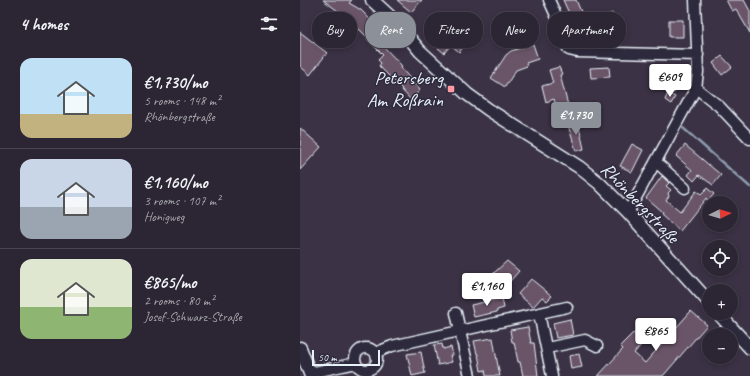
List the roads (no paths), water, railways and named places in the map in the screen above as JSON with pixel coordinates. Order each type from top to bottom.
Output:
[{"type":"street","name":"Rhönbergstraße","points":[[372,0],[396,22],[420,51],[467,94],[489,110],[578,167],[599,183],[628,212],[702,294]]},
{"type":"street","points":[[549,0],[559,22],[564,41],[569,50],[577,52],[698,55]]},
{"type":"street","points":[[628,212],[696,88],[698,55],[695,0]]},
{"type":"street","points":[[696,88],[719,106],[750,139]]},
{"type":"street","points":[[656,162],[685,188]]},
{"type":"street","points":[[375,353],[392,346],[567,307]]},
{"type":"street","points":[[456,313],[470,376]]},
{"type":"street","points":[[539,314],[552,376]]},
{"type":"street","points":[[725,320],[750,348]]},
{"type":"street","points":[[547,348],[585,340],[596,346]]},
{"type":"street","points":[[300,348],[310,375],[356,363]]},
{"type":"street","points":[[368,348],[375,353],[376,362],[368,373],[360,368],[356,363],[356,354],[359,350],[368,348]]},
{"type":"waterway","points":[[683,128],[750,187]]},
{"type":"place","name":"Petersberg Am Roßrain","points":[[451,89]]}]
